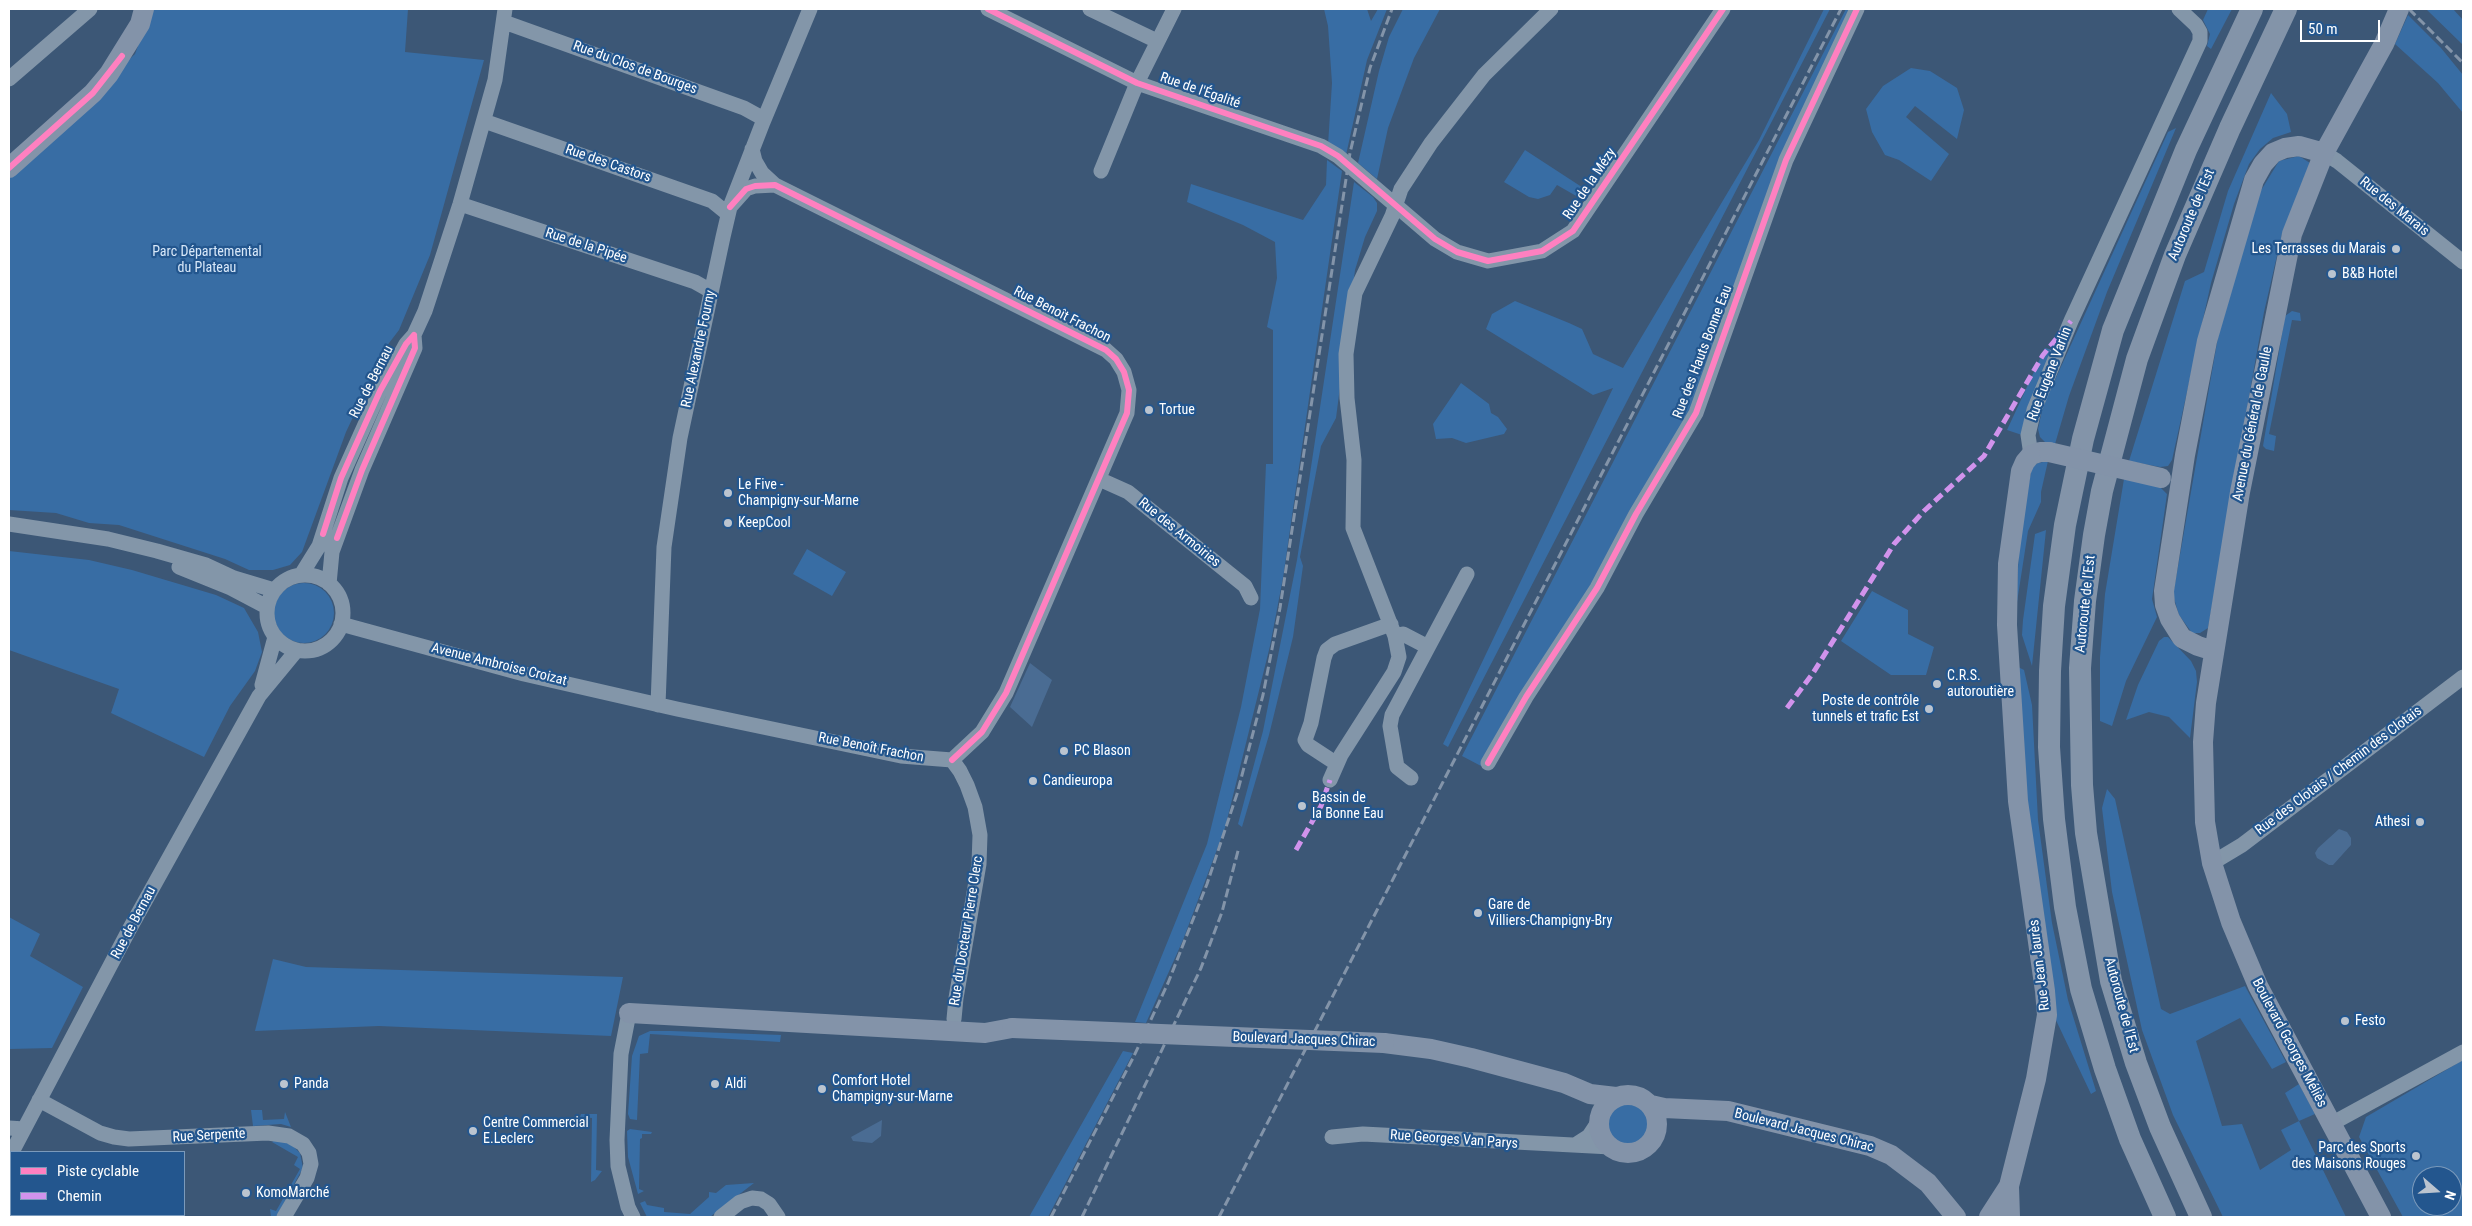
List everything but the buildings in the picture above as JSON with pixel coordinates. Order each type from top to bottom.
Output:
[{"type":"highway","points":[[2165,1217],[2130,1140],[2105,1069],[2081,989],[2065,907],[2054,819],[2049,747],[2050,661],[2054,606],[2065,525],[2083,439],[2113,330],[2186,150],[2252,9]]},
{"type":"highway","name":"Autoroute de l’Est","points":[[2201,1217],[2160,1127],[2136,1062],[2111,981],[2086,834],[2082,785],[2080,668],[2085,601],[2094,535],[2105,482],[2137,358],[2175,255],[2230,128],[2286,9]]},
{"type":"main road","points":[[122,56],[136,9]]},
{"type":"main road","points":[[9,168],[93,93],[122,56],[140,24],[144,9]]},
{"type":"main road","name":"Avenue du Général de Gaulle","points":[[2212,863],[2205,822],[2202,783],[2206,703],[2264,366],[2292,234],[2324,152],[2384,44],[2400,9]]},
{"type":"main road","points":[[2214,651],[2182,638],[2175,629],[2165,605],[2164,590],[2184,464],[2207,341],[2254,180],[2263,164],[2274,153],[2285,148],[2299,146],[2324,152]]},
{"type":"main road","points":[[2040,454],[2161,478],[2175,487],[2180,495]]},
{"type":"main road","name":"Rue Jean Jaurès","points":[[2010,1217],[2009,1186],[2036,1079],[2046,1015],[2045,991],[2018,801],[2007,625],[2008,564],[2021,471],[2025,462],[2040,454]]},
{"type":"main road","points":[[2161,478],[2174,473],[2184,464]]},
{"type":"main road","name":"Boulevard Georges Méliès","points":[[2212,863],[2231,922],[2258,986],[2381,1217]]},
{"type":"main road","points":[[629,1013],[858,1025],[902,1023]]},
{"type":"main road","points":[[818,1023],[864,1017],[902,1023]]},
{"type":"main road","points":[[858,1025],[892,1023],[955,1026]]},
{"type":"main road","name":"Boulevard Jacques Chirac","points":[[902,1023],[955,1026],[985,1032],[1012,1028],[1384,1043],[1431,1049],[1564,1083],[1590,1094],[1616,1097],[1632,1094],[1651,1104],[1685,1110],[1728,1112],[1870,1146],[1891,1155],[1916,1173],[1956,1217]]},
{"type":"main road","points":[[1590,1094],[1597,1104],[1603,1138],[1611,1148],[1627,1153],[1639,1151],[1649,1144],[1656,1133],[1671,1117],[1685,1110]]},
{"type":"main road","points":[[1600,1118],[1605,1105],[1616,1097]]},
{"type":"main road","points":[[1651,1104],[1658,1118],[1656,1133]]},
{"type":"main road","name":"Rue Jean Jaurès","points":[[1989,1217],[2009,1186]]},
{"type":"street","points":[[9,79],[90,9]]},
{"type":"street","name":"Rue Alexandre Fourny","points":[[658,704],[664,547],[680,438],[711,291],[729,210],[764,118],[810,9]]},
{"type":"street","name":"Rue de l'Égalité","points":[[989,9],[1137,83],[1321,146],[1338,156],[1395,206]]},
{"type":"street","points":[[1090,9],[1158,41]]},
{"type":"street","points":[[1101,170],[1137,83],[1174,9]]},
{"type":"street","points":[[1330,780],[1337,764],[1398,665],[1399,651],[1393,630],[1353,528],[1354,460],[1347,398],[1346,354],[1355,292],[1395,206],[1400,189],[1464,99],[1484,75],[1551,9]]},
{"type":"street","name":"Rue de la Mézy","points":[[1395,206],[1435,239],[1457,252],[1488,261],[1542,251],[1573,231],[1723,9]]},
{"type":"street","name":"Rue des Hauts Bonne Eau","points":[[1488,762],[1541,673],[1597,588],[1636,514],[1696,413],[1786,160],[1858,9]]},
{"type":"street","name":"Rue Eugène Varlin","points":[[2040,454],[2028,435],[2034,410],[2071,320],[2200,42],[2200,32],[2196,25],[2179,9]]},
{"type":"street","name":"Rue du Clos de Bourges","points":[[505,15],[744,108],[764,118]]},
{"type":"street","name":"Rue de Bernau","points":[[301,575],[319,546],[341,478],[380,391],[406,344],[414,335],[440,268],[496,80],[505,15]]},
{"type":"street","name":"Rue des Castors","points":[[484,121],[712,201],[729,210]]},
{"type":"street","points":[[752,149],[755,161],[762,173],[775,185]]},
{"type":"street","name":"Rue des Marais","points":[[2324,152],[2338,161],[2463,262]]},
{"type":"street","points":[[729,210],[746,189],[755,186],[775,185]]},
{"type":"street","name":"Rue Benoît Frachon","points":[[658,704],[901,756],[952,760],[982,732],[996,712],[1099,479],[1129,403],[1130,390],[1124,372],[1116,359],[1106,350],[775,185]]},
{"type":"street","name":"Rue de la Pipée","points":[[460,204],[695,282],[711,291]]},
{"type":"street","name":"Rue de Bernau","points":[[329,584],[332,552],[362,470],[415,348],[414,335]]},
{"type":"street","name":"Rue des Armoiries","points":[[1099,479],[1128,492],[1245,586],[1251,598]]},
{"type":"street","points":[[9,524],[108,539],[157,551],[206,565],[234,578],[274,590]]},
{"type":"street","points":[[9,534],[136,554],[167,563],[231,588],[267,607]]},
{"type":"street","points":[[1411,778],[1397,767],[1390,726],[1394,710],[1467,574]]},
{"type":"street","points":[[301,575],[311,575],[329,584],[337,592],[341,602],[342,613],[340,624],[328,642],[318,648],[297,650],[285,645],[275,637],[267,618],[267,607],[274,590],[286,580],[301,575]]},
{"type":"street","name":"Avenue Ambroise Croizat","points":[[340,624],[524,674],[658,704]]},
{"type":"street","points":[[1337,764],[1308,745],[1305,740],[1311,723],[1324,658],[1328,650],[1335,644],[1393,630],[1428,647]]},
{"type":"street","name":"Rue de Bernau","points":[[259,696],[269,666],[275,637]]},
{"type":"street","name":"Rue de Bernau","points":[[11,1151],[16,1128],[39,1100],[129,930],[259,696],[297,650]]},
{"type":"street","name":"Rue des Clotais / Chemin des Clotais","points":[[2212,863],[2242,845],[2463,677]]},
{"type":"street","points":[[1376,700],[1394,710]]},
{"type":"street","name":"Rue du Docteur Pierre Clerc","points":[[952,760],[967,786],[975,808],[980,835],[978,872],[956,998],[955,1026]]},
{"type":"street","points":[[629,1013],[621,1054],[617,1140],[618,1166],[628,1207],[633,1217]]},
{"type":"street","points":[[2331,1124],[2463,1052]]},
{"type":"street","name":"Rue Serpente","points":[[39,1100],[100,1133],[117,1138],[268,1133],[289,1136],[303,1144],[309,1153],[311,1164],[307,1178],[284,1217]]},
{"type":"street","points":[[1575,1145],[1589,1136],[1600,1118]]},
{"type":"street","name":"Rue Georges Van Parys","points":[[1332,1137],[1363,1134],[1611,1148]]},
{"type":"street","points":[[721,1217],[745,1200],[761,1199],[769,1204],[778,1217]]},
{"type":"green space","name":"Parc Départemental du Plateau","points":[[152,9],[408,9],[405,52],[484,60],[430,255],[399,330],[386,347],[346,432],[302,552],[290,565],[273,570],[249,570],[225,559],[119,525],[89,523],[56,513],[9,510],[9,174],[135,54]]},
{"type":"green space","points":[[1324,9],[1367,9],[1371,21],[1378,9],[1387,9],[1367,60],[1346,155],[1328,145],[1332,83],[1328,26]]},
{"type":"green space","points":[[1403,9],[1440,9],[1414,58],[1388,128],[1377,179],[1358,163],[1379,71],[1389,37]]},
{"type":"green space","points":[[1824,9],[1830,9],[1448,747],[1443,744],[1613,388],[1593,395],[1486,329],[1492,314],[1515,301],[1569,323],[1582,329],[1593,354],[1623,368],[1759,140]]},
{"type":"green space","points":[[1846,9],[1855,9],[1772,183],[1698,410],[1593,594],[1481,766],[1462,756]]},
{"type":"green space","points":[[2208,9],[2232,9],[2211,49],[2207,46],[2210,34],[2203,20]]},
{"type":"green space","points":[[2426,9],[2453,9],[2463,20],[2463,45]]},
{"type":"green space","points":[[2408,15],[2441,48],[2463,75],[2463,113],[2438,83],[2395,44]]},
{"type":"green space","points":[[1911,68],[1930,71],[1957,88],[1964,110],[1957,139],[1915,106],[1906,117],[1949,154],[1931,181],[1899,160],[1885,155],[1872,132],[1866,109],[1883,86]]},
{"type":"green space","points":[[2271,93],[2287,114],[2291,132],[2273,138],[2260,149],[2249,164],[2234,204],[2211,283],[2172,460],[2168,466],[2160,467],[2129,461],[2185,281],[2204,272],[2228,191]]},
{"type":"green space","points":[[2176,128],[2107,292],[2069,396],[2055,444],[2045,442],[2040,437],[2038,429],[2043,406],[2168,132]]},
{"type":"green space","points":[[1525,150],[1591,193],[1585,201],[1557,185],[1550,195],[1538,199],[1529,197],[1504,182]]},
{"type":"green space","points":[[2299,156],[2310,163],[2282,234],[2264,312],[2208,628],[2200,633],[2192,633],[2179,615],[2173,595],[2218,337],[2260,192],[2279,161]]},
{"type":"green space","points":[[1327,160],[1342,171],[1283,578],[1270,646],[1225,828],[1183,940],[1146,1023],[1135,1022],[1207,844],[1241,707],[1260,609],[1266,464],[1273,464],[1273,330],[1267,327],[1277,278],[1275,242],[1243,225],[1187,202],[1191,184],[1303,220],[1326,185]]},
{"type":"green space","points":[[1354,182],[1373,197],[1377,203],[1377,211],[1365,237],[1355,270],[1336,418],[1321,446],[1300,557],[1303,566],[1293,637],[1269,735],[1242,827],[1238,824],[1263,731],[1297,560]]},
{"type":"green space","points":[[2292,311],[2300,313],[2301,321],[2292,320],[2269,434],[2276,436],[2274,451],[2263,446],[2285,316]]},
{"type":"green space","points":[[2045,348],[2053,350],[2022,435],[2007,430]]},
{"type":"green space","points":[[1461,383],[1489,404],[1491,413],[1498,417],[1507,429],[1504,434],[1466,443],[1452,438],[1436,439],[1433,424]]},
{"type":"green space","points":[[2048,461],[2041,492],[2041,502],[2028,531],[2016,609],[2020,528],[2032,467],[2038,463]]},
{"type":"green space","points":[[2124,479],[2158,485],[2167,494],[2152,599],[2157,617],[2126,681],[2112,726],[2100,721],[2100,657],[2105,594]]},
{"type":"green space","points":[[2046,530],[2032,666],[2022,635],[2023,620],[2035,534]]},
{"type":"green space","points":[[807,549],[846,572],[832,596],[793,574]]},
{"type":"green space","points":[[9,551],[89,560],[132,570],[216,595],[244,608],[258,632],[262,652],[255,671],[230,706],[204,757],[111,713],[119,689],[9,650]]},
{"type":"green space","points":[[298,583],[310,583],[321,588],[329,596],[334,607],[332,625],[321,638],[310,643],[298,643],[287,638],[279,630],[274,619],[274,607],[279,596],[287,588]]},
{"type":"green space","points":[[1872,591],[1908,610],[1908,634],[1934,647],[1926,675],[1891,675],[1841,641]]},
{"type":"green space","points":[[2164,637],[2168,637],[2191,661],[2196,671],[2197,682],[2190,738],[2169,717],[2149,712],[2126,720],[2138,685],[2159,641]]},
{"type":"green space","points":[[2016,666],[2024,670],[2032,705],[2038,820],[2052,923],[2068,1000],[2096,1091],[2091,1094],[2054,1016],[2026,797]]},
{"type":"green space","points":[[2107,789],[2115,799],[2161,1009],[2170,1014],[2245,986],[2286,1062],[2272,1069],[2240,1018],[2196,1041],[2222,1126],[2242,1124],[2260,1170],[2291,1150],[2281,1130],[2299,1121],[2346,1217],[2223,1217],[2173,1115],[2142,1030],[2112,892],[2102,808]]},
{"type":"green space","points":[[9,917],[40,934],[30,956],[83,987],[52,1048],[9,1049]]},
{"type":"green space","points":[[273,959],[306,967],[623,977],[611,1036],[379,1026],[255,1031]]},
{"type":"green space","points":[[650,1031],[781,1035],[780,1042],[650,1034],[648,1053],[640,1054],[637,1120],[630,1119],[628,1114],[632,1056],[639,1036]]},
{"type":"green space","points":[[1123,1051],[1133,1053],[1048,1217],[1029,1217]]},
{"type":"green space","name":"Parc des Sports des Maisons Rouges","points":[[2463,1060],[2463,1217],[2403,1217],[2359,1137],[2366,1117]]},
{"type":"green space","points":[[2299,1084],[2315,1114],[2299,1121],[2285,1093]]},
{"type":"green space","points":[[1630,1102],[1642,1106],[1648,1112],[1652,1124],[1648,1136],[1642,1142],[1630,1146],[1618,1142],[1612,1136],[1608,1124],[1612,1112],[1618,1106]]},
{"type":"green space","points":[[251,1110],[262,1110],[263,1120],[284,1119],[285,1112],[291,1127],[281,1124],[253,1126]]},
{"type":"green space","points":[[581,1114],[597,1114],[596,1170],[602,1171],[591,1182],[592,1118],[580,1117]]},
{"type":"green space","points":[[630,1129],[652,1132],[651,1134],[642,1134],[640,1139],[639,1189],[644,1191],[638,1194],[628,1157],[627,1131]]},
{"type":"green space","points":[[275,1140],[287,1142],[300,1153],[303,1168],[276,1217],[271,1217],[270,1209],[276,1211],[300,1169],[294,1165],[298,1157],[272,1142]]},
{"type":"green space","points":[[754,1183],[710,1217],[647,1217],[640,1203],[645,1201],[647,1205],[664,1208],[664,1212],[690,1214],[709,1197],[709,1192],[716,1193],[726,1185]]},
{"type":"shaded area","points":[[1030,663],[1052,680],[1032,727],[1010,707]]},
{"type":"shaded area","points":[[2339,829],[2347,832],[2351,838],[2351,845],[2333,865],[2329,865],[2317,858],[2315,853]]},
{"type":"shaded area","points":[[882,1120],[881,1136],[872,1143],[853,1141],[851,1137]]},
{"type":"railway","points":[[1051,1217],[1134,1056],[1168,983],[1207,884],[1237,794],[1263,695],[1280,608],[1350,153],[1370,68],[1392,9]]},
{"type":"railway","points":[[1219,1217],[1841,9]]},
{"type":"railway","points":[[2409,9],[2463,63]]},
{"type":"railway","points":[[1082,1217],[1201,968],[1222,912],[1239,847]]},
{"type":"marked path","points":[[1787,708],[1813,673],[1894,544],[1924,511],[1984,456],[2043,355],[2071,321]]},
{"type":"marked path","points":[[1296,850],[1321,806],[1330,780]]},
{"type":"cycle path","points":[[988,9],[1137,83],[1321,146],[1338,156],[1435,239],[1457,252],[1488,261],[1542,251],[1573,231],[1723,9]]},
{"type":"cycle path","points":[[1488,763],[1526,697],[1597,588],[1636,514],[1696,413],[1786,160],[1857,9]]},
{"type":"cycle path","points":[[9,168],[93,93],[122,56]]},
{"type":"cycle path","points":[[730,207],[746,189],[755,186],[775,185],[1106,350],[1116,359],[1124,372],[1129,390],[1127,413],[1006,693],[982,732],[952,760]]},
{"type":"cycle path","points":[[323,534],[341,478],[380,391],[406,344],[414,335]]},
{"type":"cycle path","points":[[337,538],[362,470],[415,348],[414,335]]},
{"type":"place","name":"Les Terrasses du Marais","points":[[2396,249]]},
{"type":"place","name":"B&B Hotel","points":[[2332,274]]},
{"type":"place","name":"Tortue","points":[[1149,410]]},
{"type":"place","name":"Le Five - Champigny-sur-Marne","points":[[728,493]]},
{"type":"place","name":"KeepCool","points":[[728,523]]},
{"type":"place","name":"C.R.S. autoroutière","points":[[1937,684]]},
{"type":"place","name":"Poste de contrôle tunnels et trafic Est","points":[[1929,709]]},
{"type":"place","name":"PC Blason","points":[[1064,751]]},
{"type":"place","name":"Candieuropa","points":[[1033,781]]},
{"type":"place","name":"Bassin de la Bonne Eau","points":[[1302,806]]},
{"type":"place","name":"Athesi","points":[[2420,822]]},
{"type":"place","name":"Gare de Villiers-Champigny-Bry","points":[[1478,913]]},
{"type":"place","name":"Festo","points":[[2345,1021]]},
{"type":"place","name":"Panda","points":[[284,1084]]},
{"type":"place","name":"Aldi","points":[[715,1084]]},
{"type":"place","name":"Comfort Hotel Champigny-sur-Marne","points":[[822,1089]]},
{"type":"place","name":"Centre Commercial E.Leclerc","points":[[473,1131]]},
{"type":"place","name":"Parc des Sports des Maisons Rouges","points":[[2416,1156]]},
{"type":"place","name":"KomoMarché","points":[[246,1193]]}]
